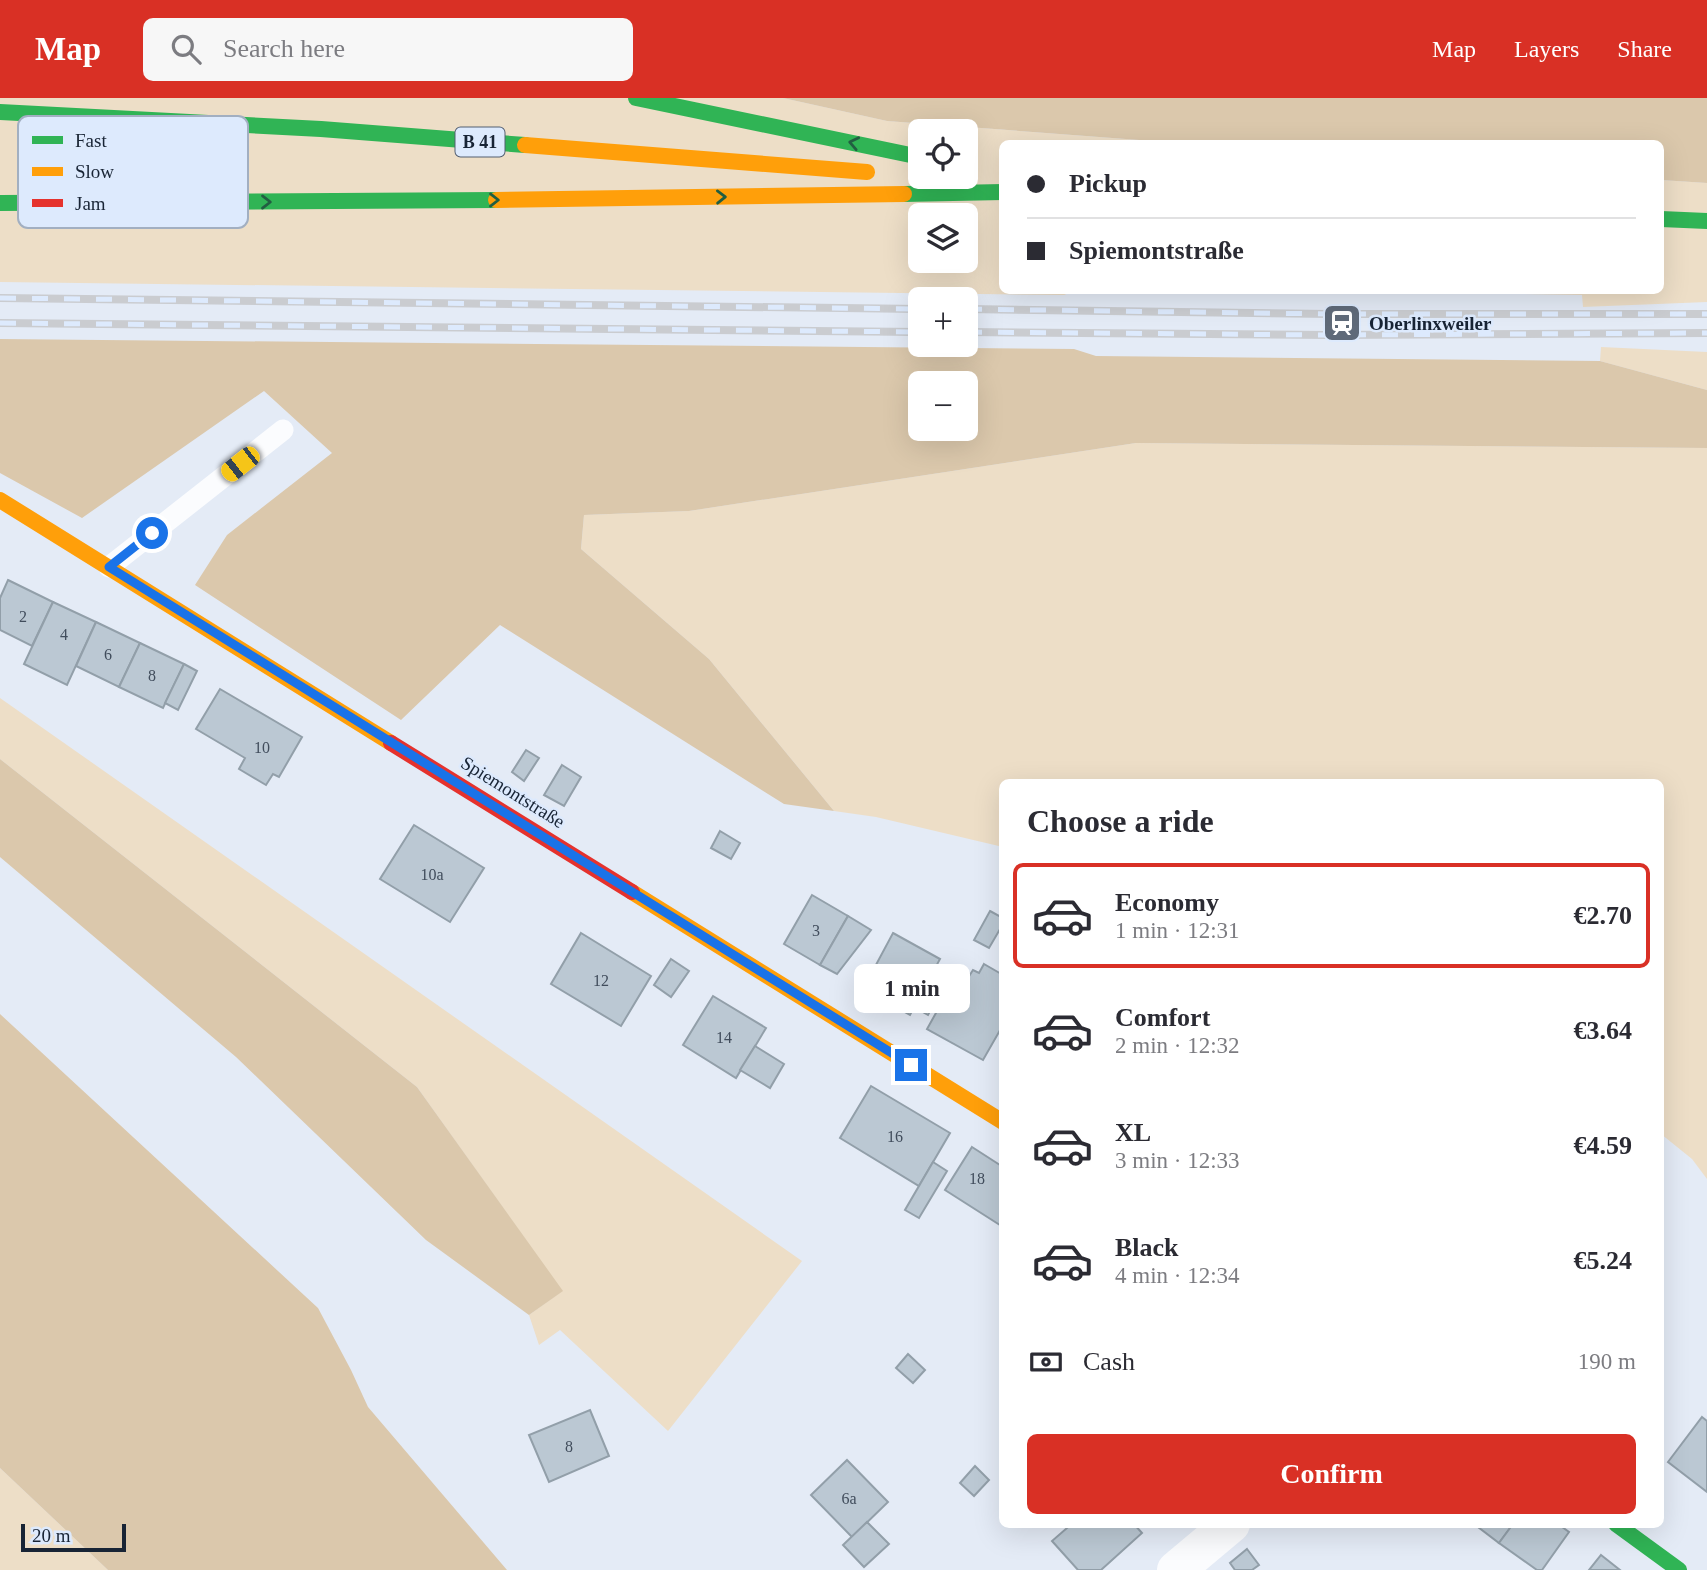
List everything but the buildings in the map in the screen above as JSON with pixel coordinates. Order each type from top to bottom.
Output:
[{"type":"main road","points":[[636,98],[908,155]]},
{"type":"main road","name":"B 41","points":[[0,112],[76,116]]},
{"type":"main road","name":"B 41","points":[[248,125],[879,173]]},
{"type":"main road","points":[[978,181],[999,183]]},
{"type":"main road","points":[[248,202],[587,200],[999,192]]},
{"type":"main road","points":[[0,203],[18,203]]},
{"type":"main road","points":[[1664,219],[1707,221]]},
{"type":"main road","name":"Spiemontstraße","points":[[0,500],[999,1120]]},
{"type":"main road","points":[[1621,1528],[1679,1570]]},
{"type":"street","points":[[1175,1570],[1226,1528]]},
{"type":"lane","points":[[109,567],[283,430]]},
{"type":"shaded area","points":[[0,98],[783,98],[887,121],[908,123],[908,189],[978,189],[978,128],[1139,140],[999,140],[999,294],[1066,294],[1064,295],[978,294],[978,287],[908,287],[908,293],[0,282]]},
{"type":"shaded area","points":[[783,98],[1707,98],[1707,183],[1664,180],[1664,140],[1139,140],[978,128],[978,119],[908,119],[908,123],[887,121]]},
{"type":"shaded area","points":[[1664,180],[1707,183],[1707,302],[1583,307],[1582,295],[1520,294],[1664,294]]},
{"type":"shaded area","points":[[0,339],[908,347],[908,357],[978,357],[978,348],[1074,349],[1096,356],[1600,361],[1707,390],[1707,448],[1136,443],[689,511],[584,515],[581,549],[709,659],[834,811],[784,804],[500,625],[401,720],[195,585],[227,535],[332,453],[264,391],[82,518],[0,473]]},
{"type":"shaded area","points":[[1601,347],[1707,352],[1707,390],[1600,361]]},
{"type":"shaded area","points":[[1136,443],[1707,448],[1707,1179],[1692,1159],[1664,1136],[1664,779],[999,779],[999,846],[876,817],[834,811],[709,659],[581,549],[584,515],[689,511]]},
{"type":"shaded area","points":[[0,698],[802,1261],[668,1431],[560,1330],[539,1345],[529,1315],[562,1291],[417,1087],[0,759]]},
{"type":"shaded area","points":[[0,759],[417,1087],[563,1291],[529,1315],[426,1240],[236,1057],[0,857]]},
{"type":"shaded area","points":[[0,1014],[318,1308],[368,1407],[507,1570],[108,1570],[0,1468]]},
{"type":"shaded area","points":[[0,1468],[108,1570],[0,1570]]},
{"type":"railway","points":[[0,298],[908,309]]},
{"type":"railway","points":[[978,309],[1330,314],[1707,314]]},
{"type":"railway","points":[[0,323],[908,332]]},
{"type":"railway","points":[[978,332],[1328,335],[1707,333]]},
{"type":"traffic: fast","points":[[636,98],[908,155]]},
{"type":"traffic: fast","points":[[0,112],[76,116]]},
{"type":"traffic: fast","points":[[248,125],[525,145]]},
{"type":"traffic: fast","points":[[904,194],[999,192]]},
{"type":"traffic: fast","points":[[248,202],[496,200]]},
{"type":"traffic: fast","points":[[0,203],[18,203]]},
{"type":"traffic: fast","points":[[1664,219],[1707,221]]},
{"type":"traffic: fast","points":[[1621,1528],[1679,1570]]},
{"type":"traffic: slow","points":[[525,145],[867,172]]},
{"type":"traffic: slow","points":[[496,200],[904,194]]},
{"type":"traffic: slow","points":[[0,500],[391,743]]},
{"type":"traffic: slow","points":[[632,892],[999,1120]]},
{"type":"traffic: jam","points":[[391,743],[632,892]]},
{"type":"place","name":"Oberlinxweiler","points":[[1342,323]]},
{"type":"route","points":[[152,533],[109,567],[911,1065]]}]
